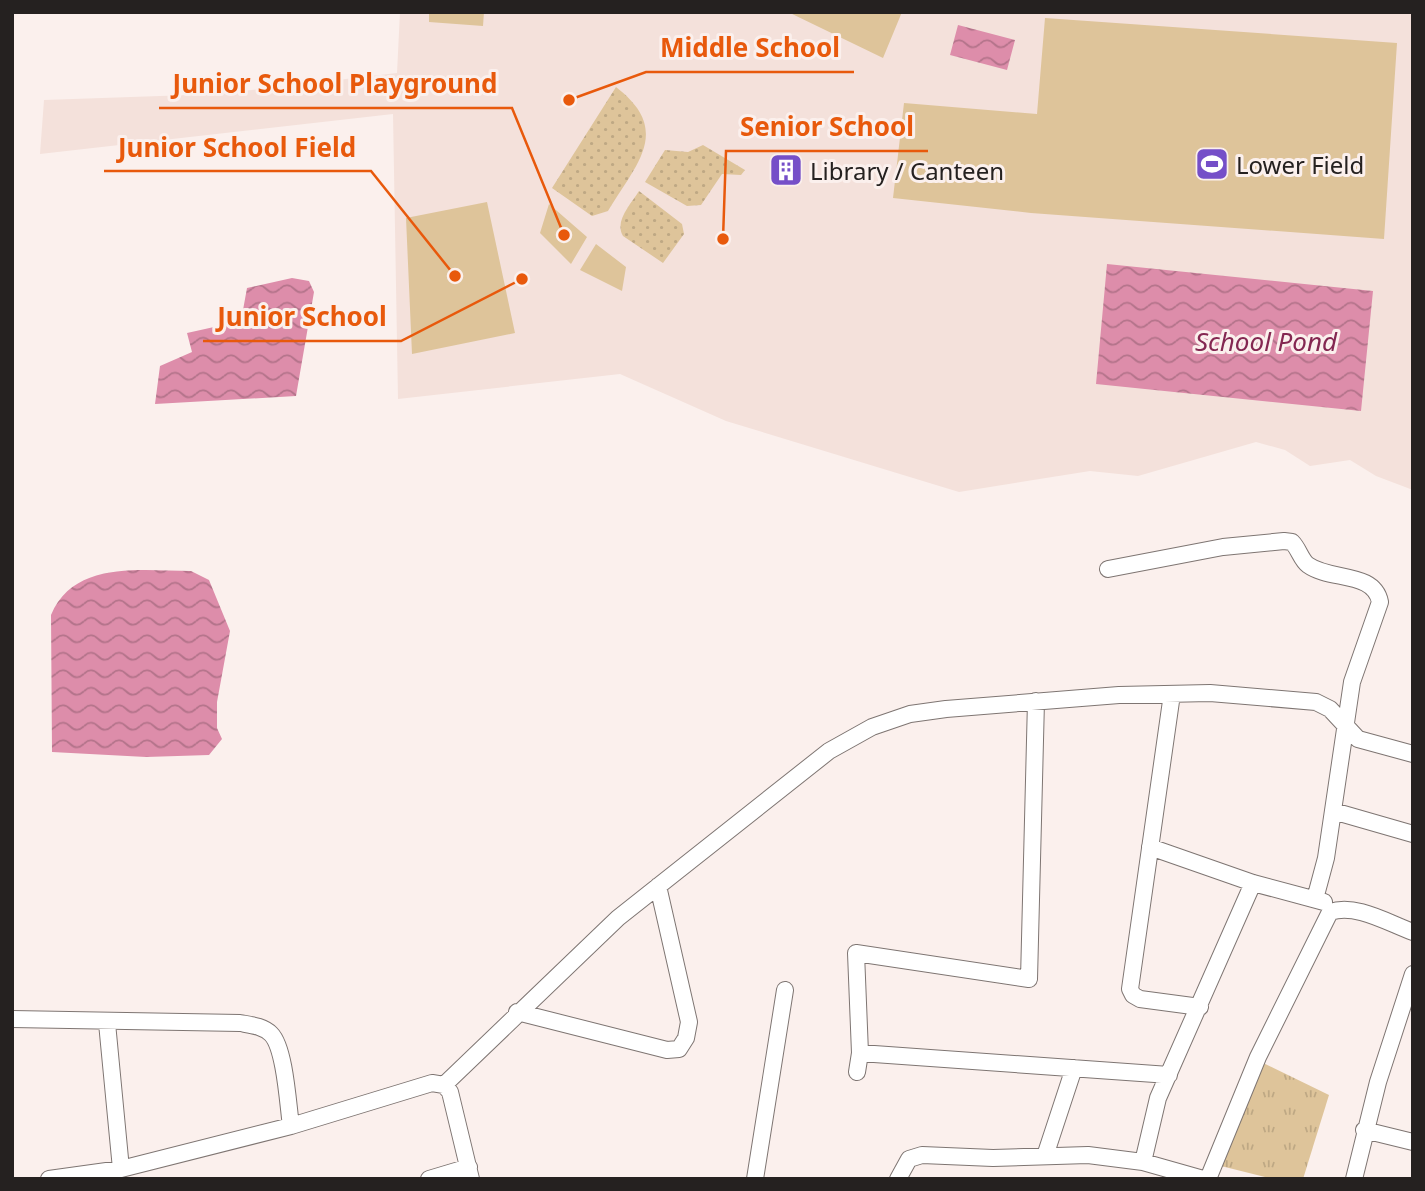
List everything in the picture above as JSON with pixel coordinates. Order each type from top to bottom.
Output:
[{"type":"street","points":[[1108,569],[1223,547],[1284,541],[1292,542],[1307,565],[1370,585],[1378,593],[1380,602],[1352,682],[1333,811],[1315,899]]},
{"type":"street","points":[[1172,694],[1130,989],[1133,995],[1140,999],[1200,1007]]},
{"type":"street","points":[[444,1085],[517,1012],[658,886],[829,751],[863,731],[910,714],[1036,701],[1172,694],[1244,695],[1316,702],[1330,709],[1358,738],[1413,754]]},
{"type":"street","points":[[857,1072],[860,1052],[856,953],[1030,979],[1036,701]]},
{"type":"street","points":[[1333,811],[1413,834]]},
{"type":"street","points":[[1150,847],[1253,884],[1354,910],[1413,932]]},
{"type":"street","points":[[1143,1162],[1152,1117],[1253,884]]},
{"type":"street","points":[[517,1012],[667,1050],[679,1049],[686,1038],[689,1022],[658,886]]},
{"type":"street","points":[[898,1179],[909,1159],[922,1155],[1088,1156],[1143,1162],[1206,1179],[1258,1057],[1322,922],[1330,912],[1341,908]]},
{"type":"street","points":[[1354,1179],[1364,1130],[1413,974]]},
{"type":"street","points":[[755,1179],[785,990]]},
{"type":"street","points":[[12,1019],[107,1023],[240,1023],[259,1026],[272,1035],[279,1048],[291,1126]]},
{"type":"street","points":[[107,1023],[112,1173]]},
{"type":"street","points":[[860,1052],[1169,1075]]},
{"type":"street","points":[[1045,1156],[1074,1068]]},
{"type":"street","points":[[50,1179],[112,1173],[291,1126],[419,1086],[432,1083],[444,1085]]},
{"type":"street","points":[[429,1179],[470,1173],[454,1103],[444,1085]]},
{"type":"street","points":[[1364,1130],[1413,1142]]},
{"type":"shaded area","points":[[400,12],[1413,12],[1413,490],[1376,476],[1350,460],[1310,466],[1285,450],[1256,442],[1138,476],[1090,471],[959,492],[726,421],[620,374],[398,399],[393,114],[40,154],[44,100],[218,94],[397,73]]},
{"type":"green space","points":[[429,12],[484,12],[483,26],[429,22]]},
{"type":"green space","points":[[788,12],[902,12],[883,58]]},
{"type":"green space","name":"Lower Field","points":[[1045,18],[1397,43],[1384,239],[1031,213],[893,198],[904,103],[1037,114]]},
{"type":"green space","points":[[616,87],[633,103],[643,118],[646,133],[644,148],[638,163],[608,211],[592,216],[552,188]]},
{"type":"green space","points":[[703,145],[745,170],[741,175],[722,174],[701,205],[687,206],[645,182],[665,150],[688,152]]},
{"type":"green space","points":[[639,191],[682,224],[684,234],[663,263],[623,236],[621,230],[622,219]]},
{"type":"green space","points":[[487,202],[515,333],[412,354],[406,218]]},
{"type":"green space","points":[[549,204],[587,237],[571,264],[540,233]]},
{"type":"green space","points":[[596,244],[626,267],[622,291],[580,270]]},
{"type":"green space","points":[[1259,1061],[1329,1095],[1303,1179],[1273,1179],[1217,1165]]},
{"type":"water","points":[[958,25],[1015,40],[1007,70],[950,55]]},
{"type":"water","name":"School Pond","points":[[1107,264],[1373,291],[1361,411],[1096,384]]},
{"type":"water","points":[[292,278],[309,281],[314,292],[296,396],[155,404],[160,366],[192,352],[187,333],[241,321],[247,288]]},
{"type":"water","points":[[191,571],[209,580],[230,631],[217,702],[217,728],[222,739],[209,755],[146,757],[52,752],[51,615],[62,597],[76,585],[111,572]]},
{"type":"place","name":"Middle School","points":[[569,100]]},
{"type":"place","name":"Lower Field","points":[[1212,164]]},
{"type":"place","name":"Library / Canteen","points":[[786,170]]},
{"type":"place","name":"Junior School Playground","points":[[564,235]]},
{"type":"place","name":"Senior School","points":[[723,239]]},
{"type":"place","name":"Junior School Field","points":[[455,276]]},
{"type":"place","name":"Junior School","points":[[522,279]]}]
